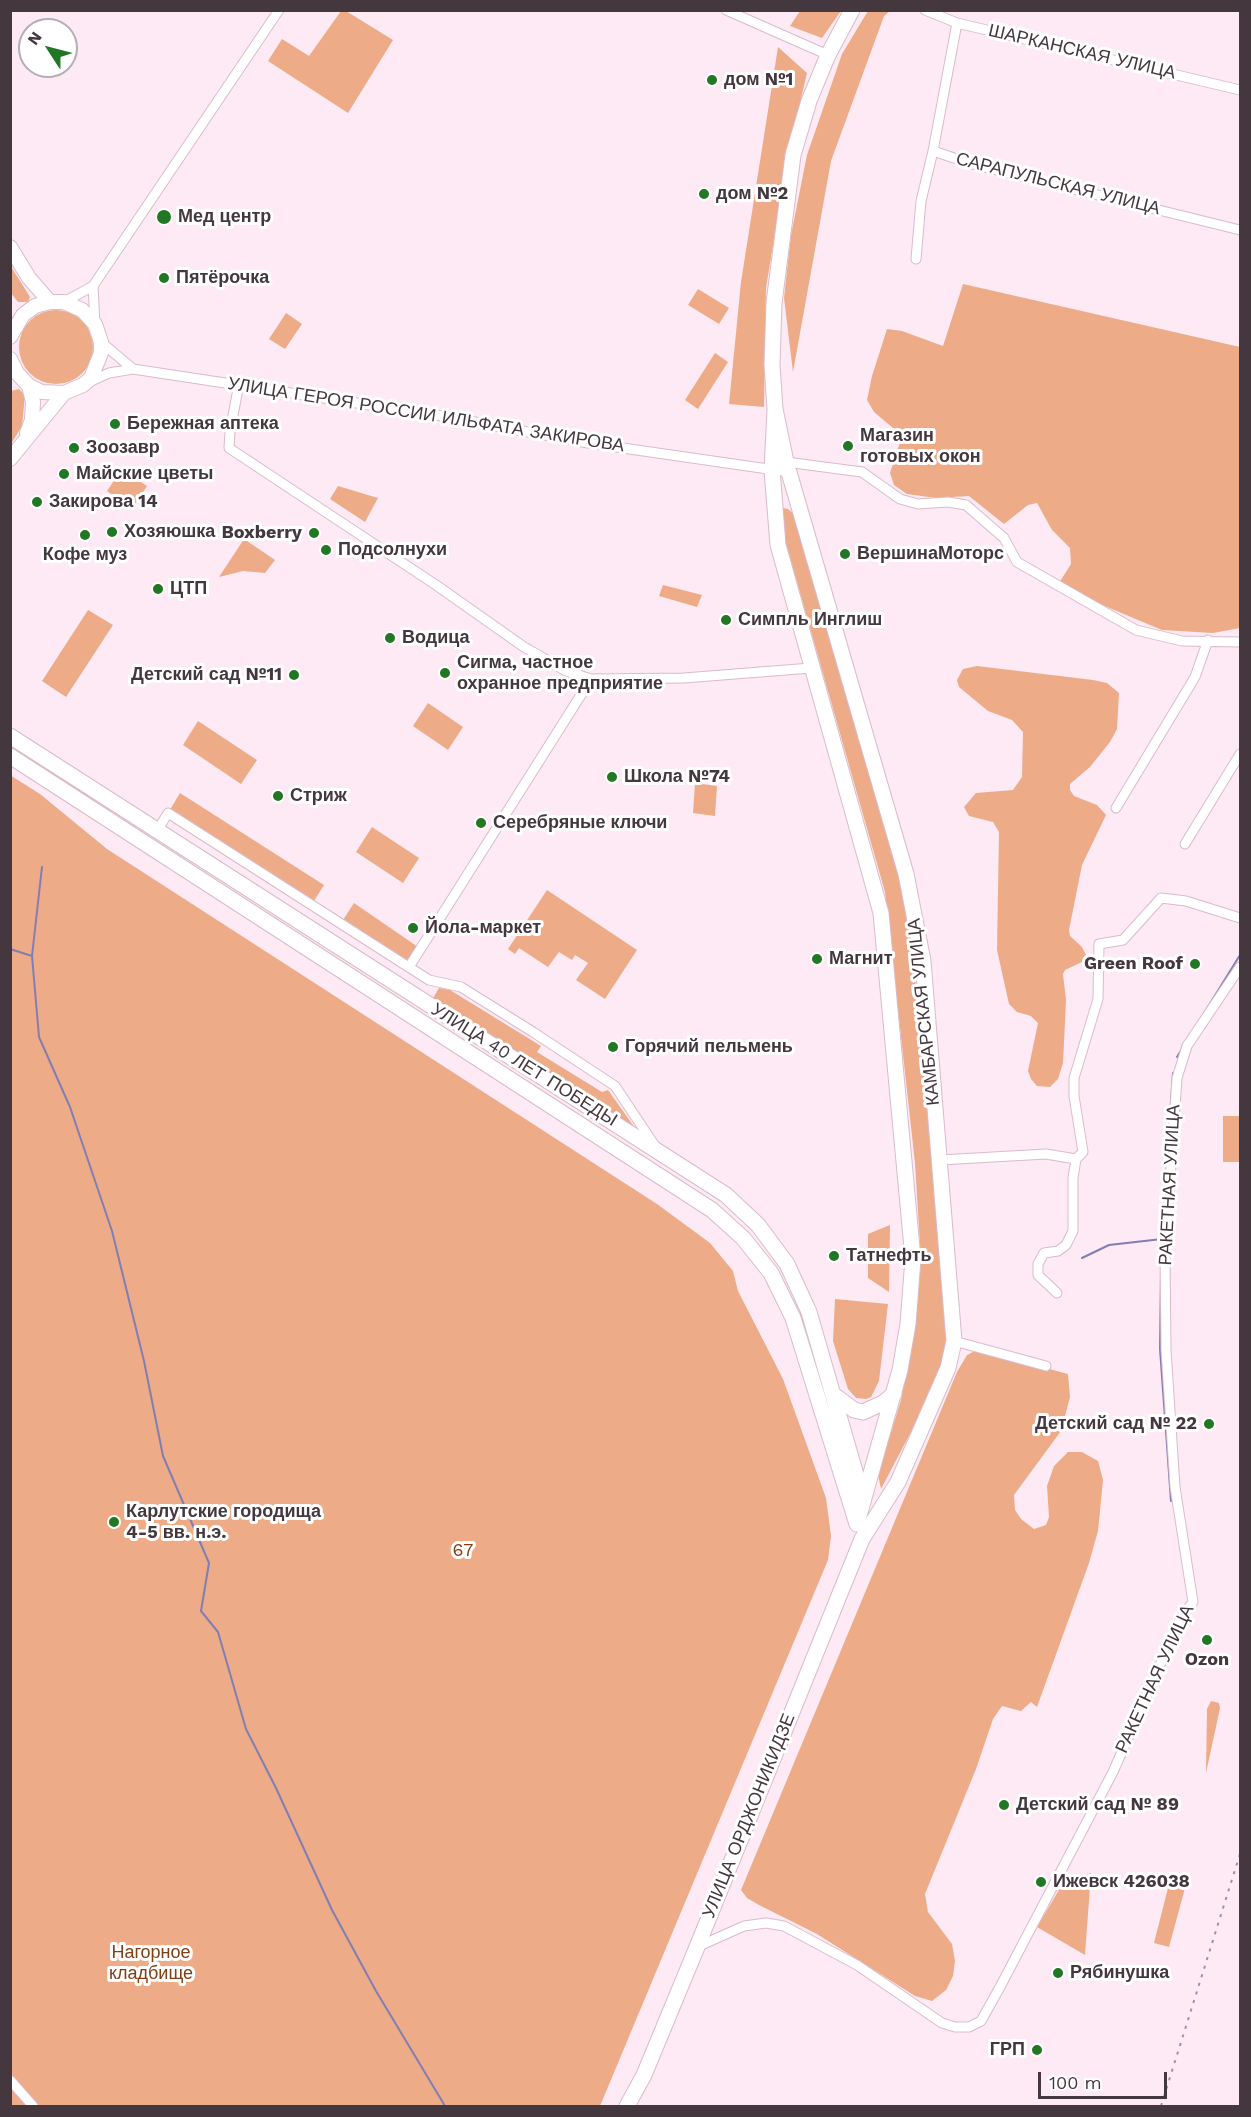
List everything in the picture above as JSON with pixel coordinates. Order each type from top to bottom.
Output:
[{"type":"main road","name":"КАМБАРСКАЯ УЛИЦА","points":[[852,10],[828,55],[809,101],[794,155],[774,303],[772,365],[775,409],[772,470],[773,513],[778,545],[881,913],[913,1259],[908,1324],[894,1394],[864,1500]]},
{"type":"main road","points":[[10,247],[29,278],[57,302],[82,310],[95,324],[101,342],[99,363],[82,385],[64,393],[10,459]]},
{"type":"main road","points":[[12,327],[35,306],[57,302]]},
{"type":"main road","points":[[10,359],[17,373],[29,386],[42,392],[64,393]]},
{"type":"main road","points":[[24,441],[32,420],[33,402],[29,386]]},
{"type":"main road","name":"КАМБАРСКАЯ УЛИЦА","points":[[775,409],[801,514],[906,874],[923,961],[940,1160],[954,1341],[948,1368],[903,1472],[863,1530]]},
{"type":"main road","points":[[773,513],[781,504],[791,506],[801,514]]},
{"type":"main road","name":"УЛИЦА 40 ЛЕТ ПОБЕДЫ","points":[[10,736],[726,1195],[758,1225],[787,1264],[809,1312],[834,1395],[863,1530]]},
{"type":"main road","name":"УЛИЦА 40 ЛЕТ ПОБЕДЫ","points":[[10,756],[712,1210],[743,1238],[771,1273],[793,1318],[851,1480],[864,1500],[863,1530]]},
{"type":"main road","points":[[834,1395],[854,1410],[863,1412],[883,1403],[894,1394]]},
{"type":"main road","name":"УЛИЦА ОРДЖОНИКИДЗЕ","points":[[627,2106],[644,2075],[697,1947],[863,1530]]},
{"type":"street","points":[[57,302],[93,286],[279,10]]},
{"type":"street","points":[[726,10],[828,55]]},
{"type":"street","name":"ШАРКАНСКАЯ УЛИЦА","points":[[925,10],[957,23],[1240,90]]},
{"type":"street","name":"САРАПУЛЬСКАЯ УЛИЦА","points":[[957,23],[933,151],[972,164],[1240,230]]},
{"type":"street","points":[[916,259],[921,201],[933,151]]},
{"type":"street","points":[[93,286],[95,324]]},
{"type":"street","points":[[101,342],[133,369]]},
{"type":"street","name":"УЛИЦА ГЕРОЯ РОССИИ ИЛЬФАТА ЗАКИРОВА","points":[[82,385],[109,374],[133,369],[239,384],[588,443],[772,470],[788,467],[862,472],[900,499],[918,504],[948,502],[966,505],[1004,538],[1017,562],[1136,630],[1182,641],[1240,642]]},
{"type":"street","points":[[239,384],[229,448],[436,585],[524,647],[566,671],[591,679],[684,678],[811,668]]},
{"type":"street","points":[[1116,808],[1195,677],[1208,640]]},
{"type":"street","points":[[409,967],[591,679]]},
{"type":"street","points":[[1185,844],[1240,754]]},
{"type":"street","points":[[157,831],[168,813],[429,980],[461,987],[615,1086],[657,1149]]},
{"type":"street","points":[[1057,1293],[1038,1275],[1038,1264],[1044,1253],[1058,1251],[1071,1239],[1076,1159],[1083,1152],[1074,1096],[1074,1078],[1098,999],[1099,944],[1123,940],[1161,898],[1186,901],[1240,918]]},
{"type":"street","points":[[343,950],[355,932]]},
{"type":"street","name":"РАКЕТНАЯ УЛИЦА","points":[[697,1947],[744,1926],[765,1923],[784,1926],[857,1965],[942,2023],[955,2027],[969,2027],[981,2021],[1000,1987],[1113,1772],[1167,1647],[1193,1602],[1175,1487],[1166,1350],[1165,1254],[1176,1089],[1187,1046],[1240,967]]},
{"type":"street","points":[[940,1160],[1046,1154],[1076,1159]]},
{"type":"street","points":[[954,1341],[1046,1366]]},
{"type":"street","points":[[10,2080],[33,2106]]},
{"type":"green space","points":[[341,11],[346,11],[393,40],[348,113],[268,61],[282,39],[309,56]]},
{"type":"green space","points":[[800,11],[841,11],[822,38],[790,26]]},
{"type":"green space","points":[[868,11],[890,11],[884,16],[831,161],[793,372],[784,298],[791,235],[807,155],[842,54]]},
{"type":"green space","points":[[778,47],[807,73],[788,154],[766,288],[764,407],[729,404],[741,282]]},
{"type":"green space","points":[[10,265],[30,297],[28,302],[18,302],[11,293]]},
{"type":"green space","points":[[963,284],[1240,347],[1240,628],[1213,633],[1162,630],[1064,589],[1059,583],[1071,564],[1070,548],[1052,530],[1037,503],[1028,505],[1004,524],[969,496],[936,498],[907,494],[894,485],[890,473],[901,439],[899,433],[874,412],[867,400],[887,329],[902,331],[943,346]]},
{"type":"green space","points":[[698,289],[729,308],[719,324],[688,305]]},
{"type":"green space","points":[[56,310],[70,313],[82,321],[90,333],[93,347],[90,361],[82,373],[70,381],[56,384],[42,381],[30,373],[22,361],[19,347],[22,333],[30,321],[42,313]]},
{"type":"green space","points":[[286,313],[302,324],[285,349],[269,339]]},
{"type":"green space","points":[[715,353],[728,362],[698,409],[685,400]]},
{"type":"green space","points":[[19,389],[25,395],[22,426],[11,444],[11,391]]},
{"type":"green space","points":[[122,469],[147,486],[132,509],[107,491]]},
{"type":"green space","points":[[338,486],[378,498],[365,522],[330,499]]},
{"type":"green space","points":[[783,508],[795,515],[902,887],[910,925],[947,1318],[945,1358],[931,1394],[881,1489],[878,1475],[901,1400],[916,1321],[921,1261],[915,1163],[885,892],[780,522],[780,512]]},
{"type":"green space","points":[[244,539],[275,560],[265,573],[243,571],[219,577]]},
{"type":"green space","points":[[663,585],[702,595],[697,607],[659,596]]},
{"type":"green space","points":[[88,610],[113,625],[66,697],[42,681]]},
{"type":"green space","points":[[977,666],[1093,680],[1107,683],[1119,693],[1117,729],[1110,742],[1090,767],[1070,784],[1070,790],[1074,796],[1097,805],[1106,815],[1082,865],[1069,930],[1070,936],[1082,947],[1086,955],[1084,961],[1065,970],[1063,974],[1066,1000],[1063,1063],[1058,1079],[1050,1087],[1037,1086],[1031,1079],[1028,1071],[1038,1023],[1031,1016],[1017,1012],[1009,1004],[997,950],[999,832],[993,822],[969,816],[964,807],[976,793],[1013,790],[1022,777],[1023,732],[1012,720],[988,711],[959,687],[957,680],[963,669]]},
{"type":"green space","points":[[428,703],[463,727],[448,750],[413,726]]},
{"type":"green space","points":[[198,721],[257,760],[241,784],[183,745]]},
{"type":"green space","name":"67","points":[[10,775],[40,794],[107,849],[657,1204],[710,1243],[733,1271],[738,1291],[783,1379],[826,1498],[831,1536],[828,1560],[600,2106],[11,2106]]},
{"type":"green space","points":[[695,783],[717,786],[715,816],[693,813]]},
{"type":"green space","points":[[180,793],[324,885],[312,904],[168,813]]},
{"type":"green space","points":[[372,827],[419,858],[403,883],[356,852]]},
{"type":"green space","points":[[547,890],[637,950],[605,999],[576,980],[588,963],[575,955],[572,960],[559,952],[548,967],[519,948],[515,954],[508,949]]},
{"type":"green space","points":[[354,903],[421,949],[409,967],[341,923]]},
{"type":"green space","points":[[439,988],[450,990],[541,1046],[537,1052],[602,1092],[608,1090],[635,1128],[433,998]]},
{"type":"green space","points":[[1223,1116],[1240,1116],[1240,1162],[1223,1162]]},
{"type":"green space","points":[[890,1225],[889,1292],[868,1278],[868,1234]]},
{"type":"green space","points":[[835,1299],[888,1304],[879,1381],[871,1397],[866,1399],[856,1398],[848,1389],[833,1341]]},
{"type":"green space","points":[[977,1350],[1068,1374],[1070,1397],[1061,1431],[1014,1495],[1015,1510],[1021,1519],[1034,1529],[1046,1525],[1049,1517],[1047,1486],[1054,1466],[1068,1452],[1082,1452],[1098,1461],[1103,1480],[1098,1531],[1089,1563],[1037,1707],[1031,1702],[1021,1711],[1002,1706],[993,1719],[976,1769],[925,1894],[928,1912],[952,1944],[955,1961],[953,1976],[946,1990],[932,2001],[915,1996],[817,1934],[747,1898],[741,1890],[957,1372],[967,1355]]},
{"type":"green space","points":[[1211,1701],[1219,1703],[1220,1708],[1206,1773],[1207,1709]]},
{"type":"green space","points":[[1091,1873],[1085,1955],[1037,1927],[1063,1883]]},
{"type":"green space","points":[[1169,1884],[1185,1888],[1169,1947],[1154,1943]]},
{"type":"waterway","points":[[42,867],[32,956],[39,1037],[70,1107],[112,1231],[144,1361],[163,1456],[209,1563],[201,1611],[218,1632],[246,1729],[332,1910],[376,1991],[445,2106]]},
{"type":"waterway","points":[[10,949],[32,956]]},
{"type":"waterway","points":[[1177,1057],[1240,955]]},
{"type":"waterway","points":[[1167,1160],[1173,1073]]},
{"type":"waterway","points":[[1082,1258],[1109,1245],[1162,1239]]},
{"type":"waterway","points":[[1161,1273],[1160,1349],[1171,1501]]},
{"type":"railway","points":[[1161,2106],[1240,1854]]},
{"type":"place","name":"дом №1","points":[[712,80]]},
{"type":"place","name":"дом №2","points":[[704,194]]},
{"type":"place","name":"Мед центр","points":[[164,217]]},
{"type":"place","name":"Пятёрочка","points":[[164,278]]},
{"type":"place","name":"Бережная аптека","points":[[115,424]]},
{"type":"place","name":"Магазин готовых окон","points":[[848,446]]},
{"type":"place","name":"Зоозавр","points":[[74,448]]},
{"type":"place","name":"Майские цветы","points":[[64,474]]},
{"type":"place","name":"Закирова 14","points":[[37,502]]},
{"type":"place","name":"Хозяюшка","points":[[112,532]]},
{"type":"place","name":"Boxberry","points":[[314,533]]},
{"type":"place","name":"Кофе муз","points":[[85,535]]},
{"type":"place","name":"Подсолнухи","points":[[326,550]]},
{"type":"place","name":"ВершинаМоторс","points":[[845,554]]},
{"type":"place","name":"ЦТП","points":[[158,589]]},
{"type":"place","name":"Симпль Инглиш","points":[[726,620]]},
{"type":"place","name":"Водица","points":[[390,638]]},
{"type":"place","name":"Сигма, частное охранное предприятие","points":[[445,673]]},
{"type":"place","name":"Детский сад №11","points":[[294,675]]},
{"type":"place","name":"Школа №74","points":[[612,777]]},
{"type":"place","name":"Стриж","points":[[278,796]]},
{"type":"place","name":"Серебряные ключи","points":[[481,823]]},
{"type":"place","name":"Йола-маркет","points":[[413,928]]},
{"type":"place","name":"Магнит","points":[[817,959]]},
{"type":"place","name":"Green Roof","points":[[1195,964]]},
{"type":"place","name":"Горячий пельмень","points":[[613,1047]]},
{"type":"place","name":"Татнефть","points":[[834,1256]]},
{"type":"place","name":"Детский сад № 22","points":[[1209,1424]]},
{"type":"place","name":"Карлутские городища 4-5 вв. н.э.","points":[[114,1522]]},
{"type":"place","name":"Ozon","points":[[1207,1640]]},
{"type":"place","name":"Детский сад № 89","points":[[1004,1805]]},
{"type":"place","name":"Ижевск 426038","points":[[1041,1882]]},
{"type":"place","name":"Рябинушка","points":[[1058,1973]]},
{"type":"place","name":"ГРП","points":[[1037,2050]]},
{"type":"park label","name":"Нагорное кладбище","points":[[151,1963]]}]
